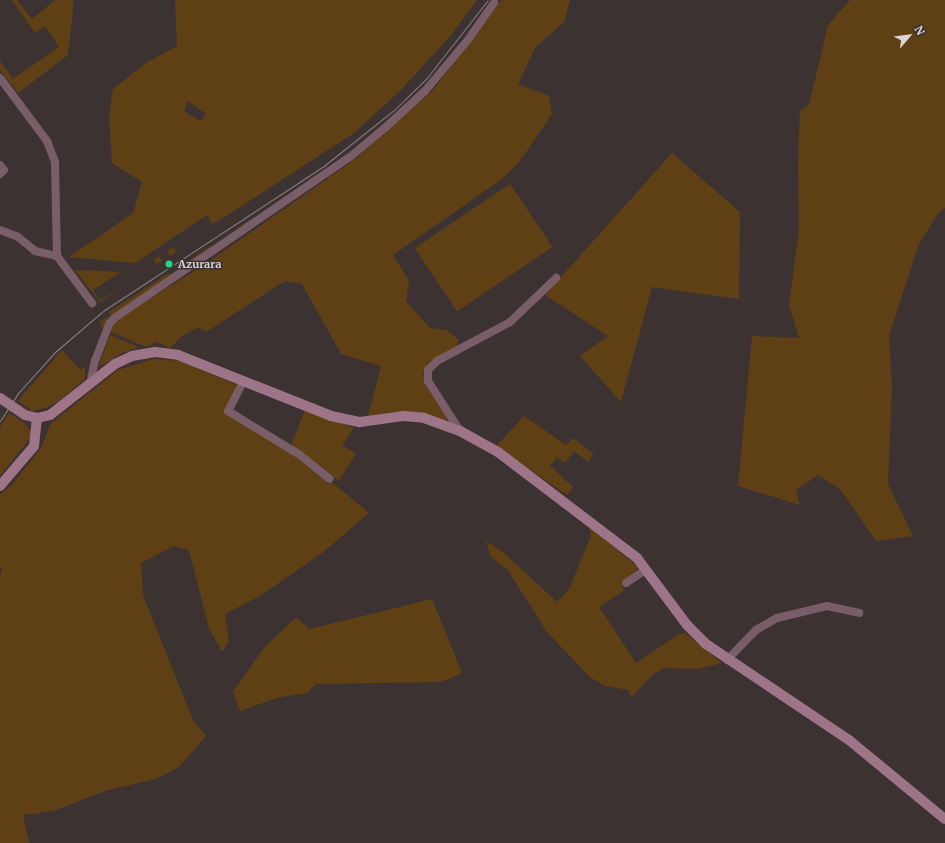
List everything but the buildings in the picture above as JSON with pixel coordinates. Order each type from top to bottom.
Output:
[{"type":"street","points":[[90,384],[95,361],[110,324],[116,317],[350,157],[386,127],[425,90],[467,41],[494,3]]},
{"type":"street","points":[[0,78],[47,141],[55,162],[57,256],[92,304]]},
{"type":"street","points":[[0,165],[4,170],[0,174]]},
{"type":"street","points":[[0,230],[18,237],[35,251],[57,256]]},
{"type":"street","points":[[460,431],[428,381],[428,370],[437,361],[510,322],[556,278]]},
{"type":"street","points":[[0,398],[25,415],[37,418],[50,415],[115,364],[132,356],[156,352],[178,355],[331,416],[360,422],[403,416],[424,418],[460,431],[504,457],[637,558],[687,625],[727,660],[849,740],[945,819]]},
{"type":"street","points":[[243,382],[228,411],[300,455],[330,479]]},
{"type":"street","points":[[0,486],[34,446],[37,418]]},
{"type":"street","points":[[626,583],[645,570]]},
{"type":"street","points":[[727,660],[756,630],[777,618],[827,606],[859,613]]},
{"type":"shaded area","points":[[12,0],[17,0],[32,19],[55,0],[74,0],[68,55],[18,93],[0,70],[0,61],[13,79],[59,47],[45,26],[35,33]]},
{"type":"shaded area","points":[[175,0],[477,0],[452,34],[400,91],[354,133],[228,215],[212,224],[207,215],[135,263],[69,257],[133,213],[142,182],[112,163],[109,115],[113,89],[146,63],[177,46]],"holes":[[[188,101],[206,114],[201,121],[184,111]]]},
{"type":"shaded area","points":[[502,0],[570,0],[564,22],[535,48],[518,84],[549,96],[552,114],[520,161],[502,179],[393,255],[409,281],[406,301],[430,328],[446,330],[458,339],[457,347],[428,363],[423,373],[424,382],[448,419],[444,421],[368,416],[381,366],[341,354],[302,284],[285,281],[206,332],[199,327],[182,336],[170,348],[157,342],[146,347],[109,331],[119,318],[204,265],[354,160],[433,90]]},
{"type":"shaded area","points":[[850,0],[945,0],[945,208],[938,213],[919,244],[889,335],[892,386],[888,484],[913,536],[876,541],[841,490],[818,475],[796,490],[800,505],[738,486],[752,336],[799,338],[789,305],[799,229],[798,161],[800,111],[809,105],[828,25]]},
{"type":"shaded area","points":[[672,153],[740,212],[739,299],[652,287],[621,402],[580,356],[608,336],[545,295]]},
{"type":"shaded area","points":[[510,184],[552,247],[457,311],[415,248]]},
{"type":"shaded area","points":[[204,232],[170,256],[167,251],[173,247],[176,251]]},
{"type":"shaded area","points":[[212,245],[214,248],[104,330],[99,322],[111,315],[109,312],[169,273],[171,276],[180,270],[178,268]]},
{"type":"shaded area","points":[[159,256],[162,261],[129,282],[156,264],[154,259]]},
{"type":"shaded area","points":[[75,270],[121,272],[93,290],[100,300],[126,285],[100,302]]},
{"type":"shaded area","points":[[110,335],[139,347],[122,353],[101,366],[99,365]]},
{"type":"shaded area","points":[[62,350],[80,370],[85,366],[85,379],[59,401],[45,408],[32,411],[18,401]]},
{"type":"shaded area","points":[[153,359],[179,361],[237,385],[225,412],[298,456],[326,479],[327,484],[333,483],[369,513],[322,553],[260,596],[225,614],[229,641],[222,652],[209,628],[189,550],[174,546],[141,563],[143,595],[193,720],[206,736],[179,767],[156,779],[108,790],[53,811],[23,815],[29,843],[0,843],[0,577],[2,568],[0,567],[0,494],[11,486],[41,448],[50,425],[118,370]]},
{"type":"shaded area","points":[[305,410],[354,428],[342,446],[356,453],[339,481],[291,445]]},
{"type":"shaded area","points":[[9,413],[23,422],[30,430],[31,437],[0,476],[0,427]]},
{"type":"shaded area","points":[[524,416],[566,445],[573,438],[593,453],[588,462],[574,451],[565,463],[557,457],[550,466],[573,487],[567,495],[496,446]]},
{"type":"shaded area","points":[[589,526],[638,567],[636,571],[621,582],[624,591],[599,607],[636,663],[678,635],[685,633],[722,663],[698,669],[664,668],[652,675],[631,698],[629,690],[605,686],[590,677],[547,632],[507,569],[491,557],[486,541],[503,552],[557,602],[569,589],[591,536]]},
{"type":"shaded area","points":[[432,599],[462,673],[441,682],[316,684],[307,693],[277,698],[240,711],[233,692],[263,649],[296,617],[309,629]]},
{"type":"tram line","points":[[0,421],[19,392],[55,352],[103,311],[325,165],[394,110],[426,79],[488,0]]},
{"type":"place","name":"Azurara","points":[[169,264]]}]
